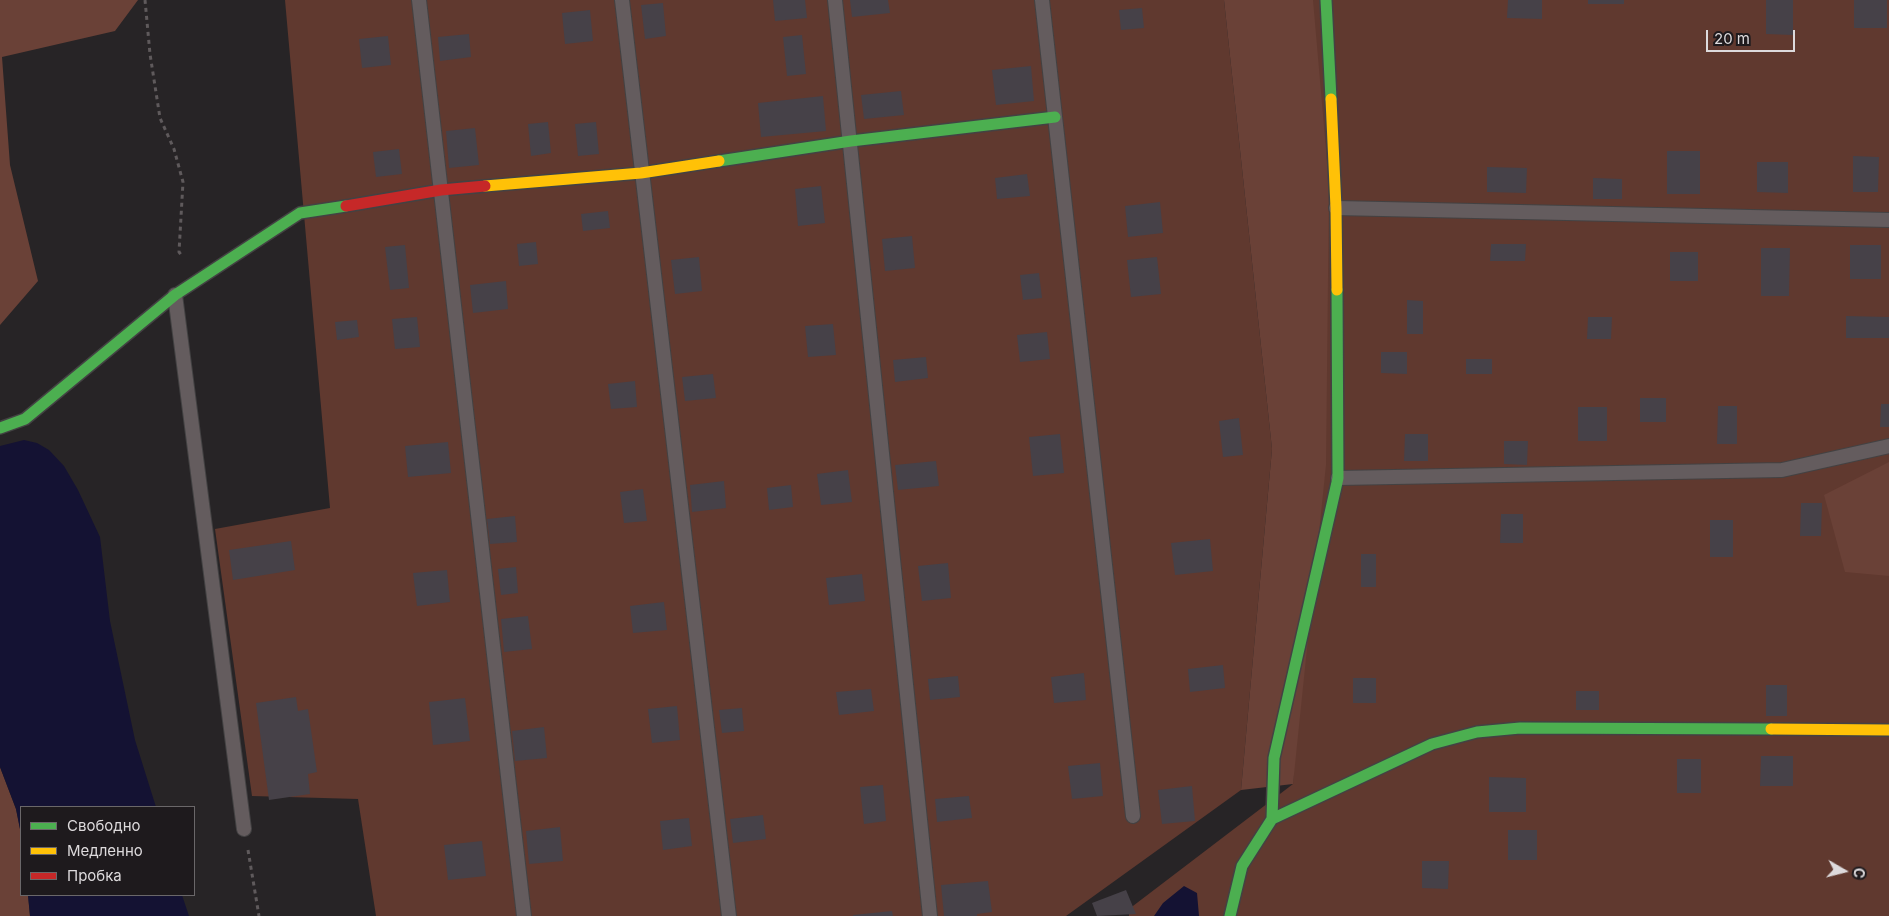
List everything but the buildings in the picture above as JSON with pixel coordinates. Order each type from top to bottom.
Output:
[{"type":"street","points":[[1230,916],[1242,866],[1272,819],[1274,758],[1338,478],[1336,208],[1326,0]]},
{"type":"street","points":[[0,428],[26,419],[175,295],[300,213],[441,190],[641,173],[851,141],[1055,117]]},
{"type":"street","points":[[1272,819],[1432,744],[1477,732],[1520,728],[1889,730]]},
{"type":"lane","points":[[418,0],[524,916]]},
{"type":"lane","points":[[622,0],[728,916]]},
{"type":"lane","points":[[835,0],[930,916]]},
{"type":"lane","points":[[1042,0],[1133,816]]},
{"type":"lane","points":[[1336,208],[1889,220]]},
{"type":"lane","points":[[175,295],[244,829]]},
{"type":"lane","points":[[1338,478],[1782,470],[1889,446]]},
{"type":"path","points":[[145,0],[150,54],[160,118],[174,149],[183,182],[180,252],[198,279]]},
{"type":"path","points":[[244,829],[259,916]]},
{"type":"shaded area","points":[[0,0],[138,0],[115,31],[2,57],[10,165],[38,281],[0,325]]},
{"type":"shaded area","points":[[285,0],[1224,0],[1272,449],[1241,790],[1066,916],[376,916],[358,799],[252,796],[215,529],[330,508]]},
{"type":"shaded area","points":[[1224,0],[1313,0],[1329,184],[1326,465],[1293,784],[1241,790],[1272,449]]},
{"type":"shaded area","points":[[1313,0],[1889,0],[1889,916],[1129,916],[1129,909],[1293,784]]},
{"type":"shaded area","points":[[24,440],[37,443],[49,450],[64,466],[78,490],[100,537],[110,621],[135,740],[156,806],[20,806],[20,829],[16,809],[0,767],[0,446]]},
{"type":"shaded area","points":[[1889,462],[1889,576],[1845,572],[1824,495]]},
{"type":"shaded area","points":[[0,767],[16,809],[20,829],[20,896],[28,896],[30,916],[0,916]]},
{"type":"shaded area","points":[[1184,886],[1197,893],[1199,916],[1154,916],[1163,903]]},
{"type":"shaded area","points":[[28,896],[182,896],[189,916],[30,916]]},
{"type":"traffic: fast","points":[[1326,0],[1331,99]]},
{"type":"traffic: fast","points":[[719,161],[851,141],[1055,117]]},
{"type":"traffic: fast","points":[[0,428],[25,419],[175,295],[300,213],[346,206]]},
{"type":"traffic: fast","points":[[1230,916],[1242,866],[1272,819],[1274,758],[1338,478],[1337,290]]},
{"type":"traffic: fast","points":[[1272,819],[1432,744],[1477,732],[1520,728],[1771,729]]},
{"type":"traffic: slow","points":[[1331,99],[1336,208],[1337,290]]},
{"type":"traffic: slow","points":[[485,186],[641,173],[719,161]]},
{"type":"traffic: slow","points":[[1771,729],[1889,730]]},
{"type":"traffic: jam","points":[[346,206],[441,190],[485,186]]}]
